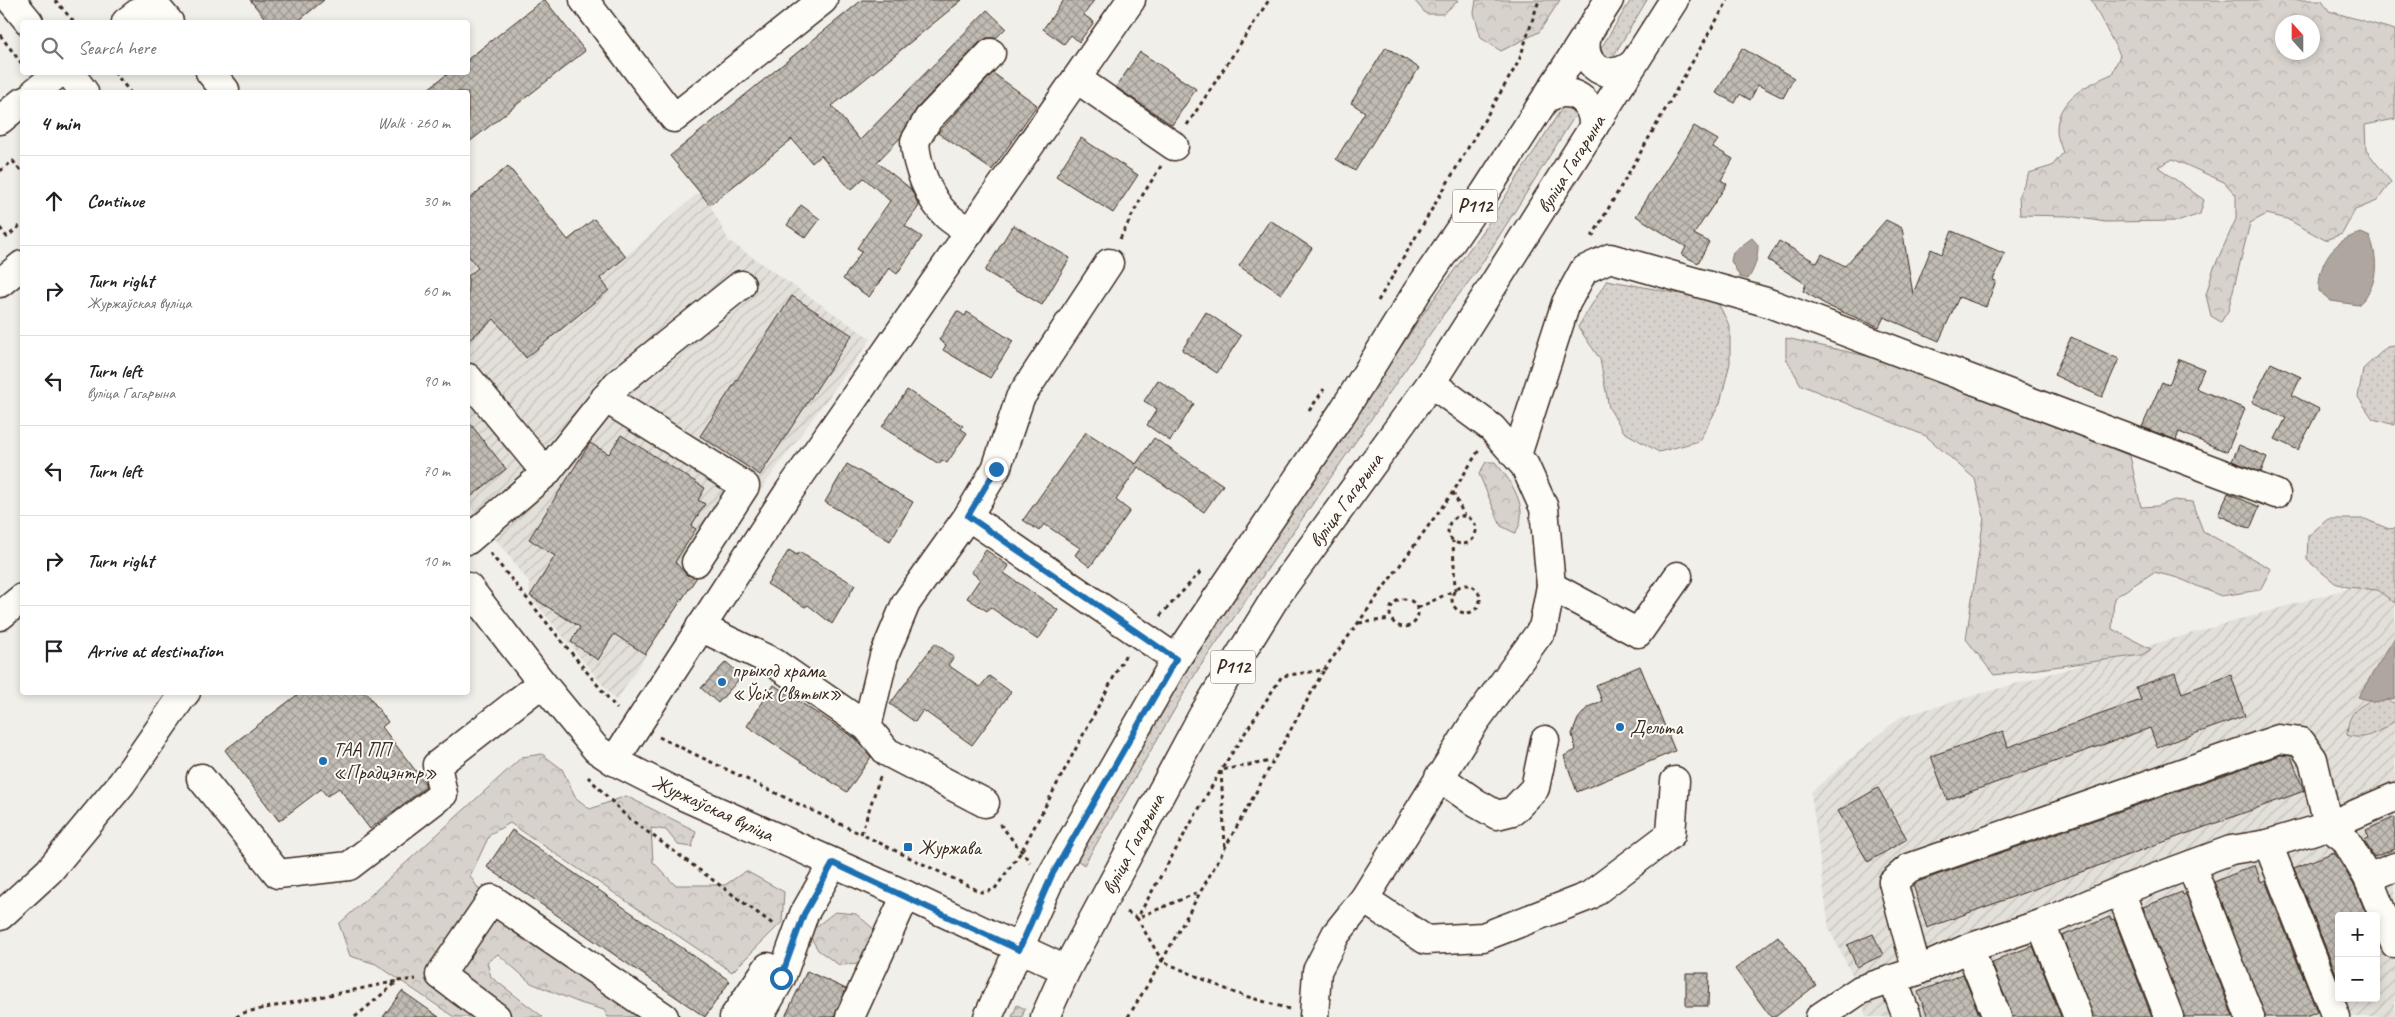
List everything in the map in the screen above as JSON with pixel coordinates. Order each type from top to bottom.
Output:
[{"type":"main road","points":[[11,0],[27,20]]},
{"type":"main road","points":[[584,0],[674,118],[823,0]]},
{"type":"main road","points":[[614,761],[788,493],[1131,0]]},
{"type":"main road","name":"Р112","points":[[988,1017],[1052,875],[1176,659],[1342,413],[1417,292],[1547,98],[1609,0]]},
{"type":"main road","name":"вуліца Гагарына","points":[[1045,1017],[1066,970],[1203,715],[1275,598],[1431,383],[1674,0]]},
{"type":"main road","points":[[131,20],[159,8]]},
{"type":"main road","points":[[1587,35],[1585,51],[1588,59],[1601,71],[1619,73],[1634,63]]},
{"type":"main road","points":[[970,232],[940,208],[920,168],[914,141],[928,119],[991,53]]},
{"type":"main road","points":[[38,90],[56,75]]},
{"type":"main road","points":[[71,75],[82,90]]},
{"type":"main road","points":[[1077,79],[1174,146]]},
{"type":"main road","points":[[1547,98],[1563,92],[1579,96],[1591,110],[1593,128]]},
{"type":"main road","points":[[0,120],[20,104]]},
{"type":"main road","points":[[1517,456],[1566,303],[1584,270],[1610,258],[1766,302],[2276,494]]},
{"type":"main road","points":[[867,727],[884,656],[906,603],[968,516],[996,469],[1020,398],[1109,262]]},
{"type":"main road","points":[[0,283],[20,267]]},
{"type":"main road","points":[[470,538],[546,472],[617,384],[741,285]]},
{"type":"main road","points":[[470,380],[546,472]]},
{"type":"main road","points":[[1314,1017],[1317,971],[1336,934],[1364,898],[1474,723],[1543,628],[1552,586],[1544,508],[1525,466],[1492,428],[1431,383]]},
{"type":"main road","points":[[605,398],[745,486],[696,562]]},
{"type":"main road","points":[[968,516],[1176,659]]},
{"type":"main road","points":[[1552,586],[1638,633],[1678,576]]},
{"type":"main road","name":"Журжаўская вуліца","points":[[470,590],[542,684],[596,749],[614,761],[682,795],[1066,970]]},
{"type":"main road","points":[[0,616],[20,600]]},
{"type":"main road","points":[[700,627],[773,662],[867,727],[887,752],[985,803]]},
{"type":"main road","points":[[201,778],[278,874],[349,866],[443,794],[437,764],[542,684]]},
{"type":"main road","points":[[0,916],[49,871],[122,784],[184,695]]},
{"type":"main road","points":[[1907,1017],[1905,976],[1893,882],[1909,868],[2279,739],[2301,742],[2313,759],[2328,826],[2345,839],[2368,878],[2395,944]]},
{"type":"main road","points":[[1439,777],[1476,803],[1497,814],[1514,811],[1535,788],[1545,740]]},
{"type":"main road","points":[[1364,898],[1426,940],[1483,937],[1589,896],[1670,834],[1675,781]]},
{"type":"main road","points":[[1820,1017],[1860,990],[1905,976],[1969,948],[2040,924],[2191,864],[2231,850],[2268,844],[2328,826],[2395,797]]},
{"type":"main road","points":[[2268,844],[2336,1017]]},
{"type":"main road","points":[[734,1017],[804,914],[833,863]]},
{"type":"main road","points":[[2191,864],[2250,1017]]},
{"type":"main road","points":[[2368,878],[2395,867]]},
{"type":"main road","points":[[2120,891],[2169,1017]]},
{"type":"main road","points":[[850,1017],[906,896]]},
{"type":"main road","points":[[496,1017],[440,975],[492,899],[664,1017]]},
{"type":"main road","points":[[759,1017],[781,978],[804,914]]},
{"type":"main road","points":[[2040,924],[2078,1017]]},
{"type":"main road","points":[[1969,948],[1996,1017]]},
{"type":"path","points":[[55,0],[72,20]]},
{"type":"path","points":[[1377,302],[1519,62],[1538,0]]},
{"type":"path","points":[[1590,241],[1728,0]]},
{"type":"path","points":[[0,35],[20,61]]},
{"type":"path","points":[[116,75],[128,90]]},
{"type":"path","points":[[0,171],[13,161],[20,170]]},
{"type":"path","points":[[0,228],[7,237],[20,226]]},
{"type":"path","points":[[1304,420],[1325,387]]},
{"type":"path","points":[[1128,1017],[1162,961],[1324,670],[1453,492],[1492,428]]},
{"type":"path","points":[[1453,492],[1464,515]]},
{"type":"path","points":[[1464,515],[1471,518],[1476,524],[1476,532],[1473,539],[1467,544],[1460,544],[1453,541],[1448,535],[1447,528],[1450,521],[1457,516],[1464,515]]},
{"type":"path","points":[[1418,608],[1455,590],[1461,586],[1469,585],[1476,588],[1480,594],[1481,602],[1478,609],[1472,613],[1464,614],[1457,611],[1453,605],[1452,597],[1455,590],[1453,541]]},
{"type":"path","points":[[887,752],[861,834],[982,892],[994,890],[1021,852],[1128,650],[1206,566]]},
{"type":"path","points":[[1406,599],[1413,602],[1418,608],[1418,616],[1409,627],[1402,628],[1395,625],[1390,619],[1393,604],[1399,600],[1406,599]]},
{"type":"path","points":[[1358,623],[1390,619]]},
{"type":"path","points":[[1137,918],[1221,770],[1282,676],[1324,670]]},
{"type":"path","points":[[1221,770],[1272,761]]},
{"type":"path","points":[[1221,770],[1224,847]]},
{"type":"path","points":[[985,803],[1021,852],[1033,864]]},
{"type":"path","points":[[1137,918],[1200,892]]},
{"type":"path","points":[[1126,911],[1137,918],[1162,961],[1236,993],[1314,1017]]},
{"type":"path","points":[[236,1017],[246,1012],[440,975]]},
{"type":"path","points":[[355,1017],[398,982]]},
{"type":"shaded area","points":[[508,166],[568,239],[594,219],[625,257],[699,192],[710,205],[729,241],[871,339],[697,577],[616,701],[530,596],[529,582],[470,507],[470,198]]},
{"type":"shaded area","points":[[2361,233],[2370,237],[2375,255],[2375,274],[2370,291],[2358,305],[2331,301],[2319,291],[2319,280],[2324,262],[2342,241]]},
{"type":"shaded area","points":[[1752,238],[1758,245],[1754,267],[1748,279],[1740,277],[1731,261],[1733,252]]},
{"type":"shaded area","points":[[2395,575],[2395,1017],[1866,1017],[1860,990],[1829,929],[1811,792],[1900,717]]},
{"type":"shaded area","points":[[2395,637],[2395,698],[2376,703],[2358,697]]},
{"type":"green space","points":[[1414,0],[1459,0],[1443,14],[1426,14]]},
{"type":"green space","points":[[1476,0],[1560,0],[1539,32],[1501,51],[1481,38],[1474,13]]},
{"type":"green space","points":[[1631,0],[1647,0],[1614,55],[1606,60],[1600,54],[1601,48]]},
{"type":"green space","points":[[2091,0],[2322,0],[2329,11],[2395,30],[2395,119],[2365,125],[2366,150],[2391,182],[2377,201],[2355,210],[2342,234],[2325,240],[2287,219],[2267,214],[2250,223],[2228,311],[2221,322],[2211,316],[2206,295],[2213,270],[2236,219],[2236,195],[2224,182],[2173,159],[2158,167],[2204,200],[2200,214],[2180,221],[2105,222],[2068,216],[2020,215],[2019,195],[2029,173],[2052,166],[2063,153],[2057,131],[2058,120],[2067,102],[2083,88],[2112,74],[2120,55]]},
{"type":"green space","points":[[1564,105],[1575,107],[1576,114],[1477,271],[1443,315],[1197,671],[1084,865],[1077,860],[1187,664],[1425,311],[1489,222]]},
{"type":"green space","points":[[1607,280],[1717,301],[1730,327],[1730,363],[1720,403],[1699,441],[1659,452],[1624,432],[1609,408],[1600,359],[1578,327]]},
{"type":"green space","points":[[1786,338],[1925,369],[2130,456],[2141,507],[2158,506],[2174,500],[2192,502],[2203,531],[2271,569],[2260,590],[2221,596],[2178,578],[2154,572],[2114,598],[2112,629],[2151,649],[2142,655],[1994,675],[1966,639],[1984,517],[1975,479],[1926,436],[1801,385],[1786,358]]},
{"type":"green space","points":[[2395,346],[2395,425],[2373,419],[2358,397],[2363,369],[2387,347]]},
{"type":"green space","points":[[1486,462],[1495,462],[1507,477],[1517,496],[1521,515],[1520,524],[1515,533],[1501,526],[1479,474]]},
{"type":"green space","points":[[2328,519],[2365,519],[2389,529],[2395,528],[2395,603],[2377,590],[2347,587],[2335,583],[2307,560],[2308,536]]},
{"type":"green space","points":[[2379,697],[2395,703],[2395,721],[2378,732],[2366,736],[2354,737],[2347,735],[2349,720],[2356,710],[2365,703]]},
{"type":"green space","points":[[542,754],[562,769],[576,798],[590,809],[626,796],[696,831],[692,847],[678,845],[666,830],[651,828],[653,862],[675,885],[725,885],[746,871],[784,892],[782,922],[732,972],[510,823],[490,834],[470,876],[498,918],[644,1017],[608,1017],[604,1010],[580,1003],[531,983],[498,954],[487,962],[491,977],[543,1017],[454,1017],[376,964],[350,956],[339,924],[522,757]]},
{"type":"green space","points":[[835,912],[856,914],[875,930],[860,964],[839,965],[818,950],[808,933]]},
{"type":"green space","points":[[1017,1005],[1025,1009],[1022,1017],[1012,1017]]},
{"type":"building","points":[[250,0],[324,0],[299,20],[266,20]]},
{"type":"building","points":[[543,0],[545,0],[585,51],[470,141],[470,90],[427,90],[446,75],[470,75],[470,57]]},
{"type":"building","points":[[862,0],[962,0],[832,106],[860,140],[987,10],[1006,28],[996,38],[987,38],[980,42],[917,108],[901,137],[877,162],[911,189],[919,206],[905,226],[922,237],[897,274],[889,268],[869,297],[843,279],[862,251],[857,248],[890,201],[864,178],[851,190],[821,155],[812,163],[792,139],[710,205],[670,156]]},
{"type":"building","points":[[1064,0],[1094,0],[1084,15],[1094,22],[1079,42],[1071,35],[1064,44],[1043,29]]},
{"type":"building","points":[[1386,47],[1419,68],[1355,171],[1336,159],[1365,112],[1351,103]]},
{"type":"building","points":[[1742,48],[1794,78],[1783,98],[1758,85],[1750,100],[1740,94],[1735,103],[1716,93]]},
{"type":"building","points":[[1140,52],[1196,89],[1172,125],[1116,87]]},
{"type":"building","points":[[993,73],[1037,105],[992,170],[938,133]]},
{"type":"building","points":[[1694,126],[1718,140],[1713,147],[1733,159],[1721,180],[1727,184],[1694,234],[1709,242],[1698,263],[1682,255],[1686,247],[1636,216]]},
{"type":"building","points":[[1081,138],[1138,175],[1113,213],[1056,176]]},
{"type":"building","points":[[508,166],[568,240],[594,219],[626,257],[600,278],[609,290],[526,358],[494,319],[470,339],[470,274],[478,268],[470,258],[470,198]]},
{"type":"building","points":[[801,205],[820,219],[806,238],[787,225]]},
{"type":"building","points":[[1270,220],[1312,248],[1281,294],[1239,266]]},
{"type":"building","points":[[1886,220],[1902,228],[1913,294],[1931,249],[1942,254],[1952,231],[2005,254],[1993,280],[1996,281],[1986,307],[1959,297],[1939,341],[1884,317],[1879,327],[1830,307],[1803,291],[1806,284],[1768,260],[1779,241],[1817,263],[1822,254],[1845,266]]},
{"type":"building","points":[[1013,225],[1070,258],[1042,305],[985,271]]},
{"type":"building","points":[[792,296],[852,335],[760,475],[700,436]]},
{"type":"building","points":[[957,311],[965,316],[967,312],[1013,341],[990,378],[943,350],[946,345],[939,340]]},
{"type":"building","points":[[1206,312],[1241,336],[1217,373],[1182,350]]},
{"type":"building","points":[[2071,337],[2119,359],[2102,397],[2054,375]]},
{"type":"building","points":[[2179,359],[2204,369],[2196,388],[2245,409],[2227,452],[2179,432],[2176,440],[2142,427],[2162,382],[2169,385]]},
{"type":"building","points":[[2271,363],[2301,377],[2292,395],[2319,409],[2298,450],[2275,439],[2286,418],[2252,402]]},
{"type":"building","points":[[1158,380],[1194,404],[1170,441],[1147,425],[1157,409],[1144,401]]},
{"type":"building","points":[[907,390],[963,426],[961,429],[967,433],[947,463],[942,460],[939,464],[882,427]]},
{"type":"building","points":[[470,424],[506,469],[470,497]]},
{"type":"building","points":[[1086,432],[1136,464],[1154,438],[1223,485],[1204,512],[1138,467],[1116,500],[1130,511],[1090,567],[1075,555],[1080,548],[1044,524],[1039,531],[1023,520]]},
{"type":"building","points":[[621,435],[705,488],[698,500],[705,504],[691,526],[696,529],[675,562],[687,575],[697,577],[645,654],[614,634],[598,660],[571,642],[580,627],[530,596],[555,556],[529,539],[590,443],[609,454]]},
{"type":"building","points":[[2239,445],[2267,457],[2261,472],[2232,461]]},
{"type":"building","points":[[847,464],[913,502],[890,541],[825,502]]},
{"type":"building","points":[[2228,493],[2259,507],[2250,529],[2218,515]]},
{"type":"building","points":[[789,550],[797,555],[799,552],[855,585],[832,624],[808,605],[805,607],[767,584]]},
{"type":"building","points":[[986,550],[1009,566],[1004,573],[1058,610],[1038,640],[990,607],[987,611],[967,598],[980,579],[971,572]]},
{"type":"building","points":[[935,643],[954,657],[948,665],[980,687],[989,676],[1011,692],[972,745],[923,710],[915,722],[890,704]]},
{"type":"building","name":"прыход храма «Ўсіх Святых»","points":[[726,662],[742,676],[718,703],[701,688]]},
{"type":"building","name":"Дельта","points":[[1640,666],[1675,751],[1577,792],[1564,756],[1576,750],[1572,734],[1578,719],[1588,707],[1602,701],[1596,685]]},
{"type":"building","points":[[2175,673],[2182,693],[2231,675],[2245,716],[2157,747],[2150,728],[1947,800],[1931,756],[2003,731],[2008,747],[2141,700],[2136,687]]},
{"type":"building","points":[[774,685],[856,739],[871,757],[847,792],[747,726]]},
{"type":"building","name":"ТАА ПП «Прадцэнтр»","points":[[297,695],[368,695],[388,722],[382,727],[425,783],[426,787],[370,829],[339,788],[327,796],[321,789],[279,821],[225,750]]},
{"type":"building","points":[[2281,755],[2291,756],[2304,791],[1927,928],[1913,885],[1917,882]]},
{"type":"building","points":[[1878,788],[1907,839],[1868,862],[1838,811]]},
{"type":"building","points":[[2395,817],[2395,849],[2374,857],[2364,840],[2369,838],[2366,830]]},
{"type":"building","points":[[512,830],[730,981],[705,1017],[487,867]]},
{"type":"building","points":[[2334,852],[2354,885],[2365,912],[2335,912],[2335,971],[2294,868]]},
{"type":"building","points":[[2255,865],[2261,882],[2265,880],[2317,1012],[2306,1017],[2265,1017],[2214,882]]},
{"type":"building","points":[[2182,892],[2183,895],[2186,894],[2233,1017],[2184,1017],[2143,907]]},
{"type":"building","points":[[2110,917],[2111,920],[2114,919],[2152,1017],[2093,1017],[2062,936]]},
{"type":"building","points":[[1873,934],[1883,955],[1857,967],[1847,945]]},
{"type":"building","points":[[1778,936],[1816,985],[1775,1017],[1771,1017],[1735,969]]},
{"type":"building","points":[[2033,946],[2061,1017],[2012,1017],[1992,963],[2000,960],[2000,958]]},
{"type":"building","points":[[807,971],[846,989],[835,1017],[785,1017]]},
{"type":"building","points":[[1686,973],[1709,973],[1708,1006],[1686,1006]]},
{"type":"building","points":[[1963,974],[1980,1017],[1928,1017],[1918,992]]},
{"type":"building","points":[[402,991],[439,1017],[383,1017]]},
{"type":"place","name":"прыход храма «Ўсіх Святых»","points":[[722,682]]},
{"type":"place","name":"Дельта","points":[[1620,727]]},
{"type":"place","name":"ТАА ПП «Прадцэнтр»","points":[[323,761]]},
{"type":"place","name":"Журжава","points":[[908,847]]},
{"type":"route","points":[[781,978],[804,914],[833,863],[1019,950],[1052,875],[1176,659],[968,516],[996,469]]}]
